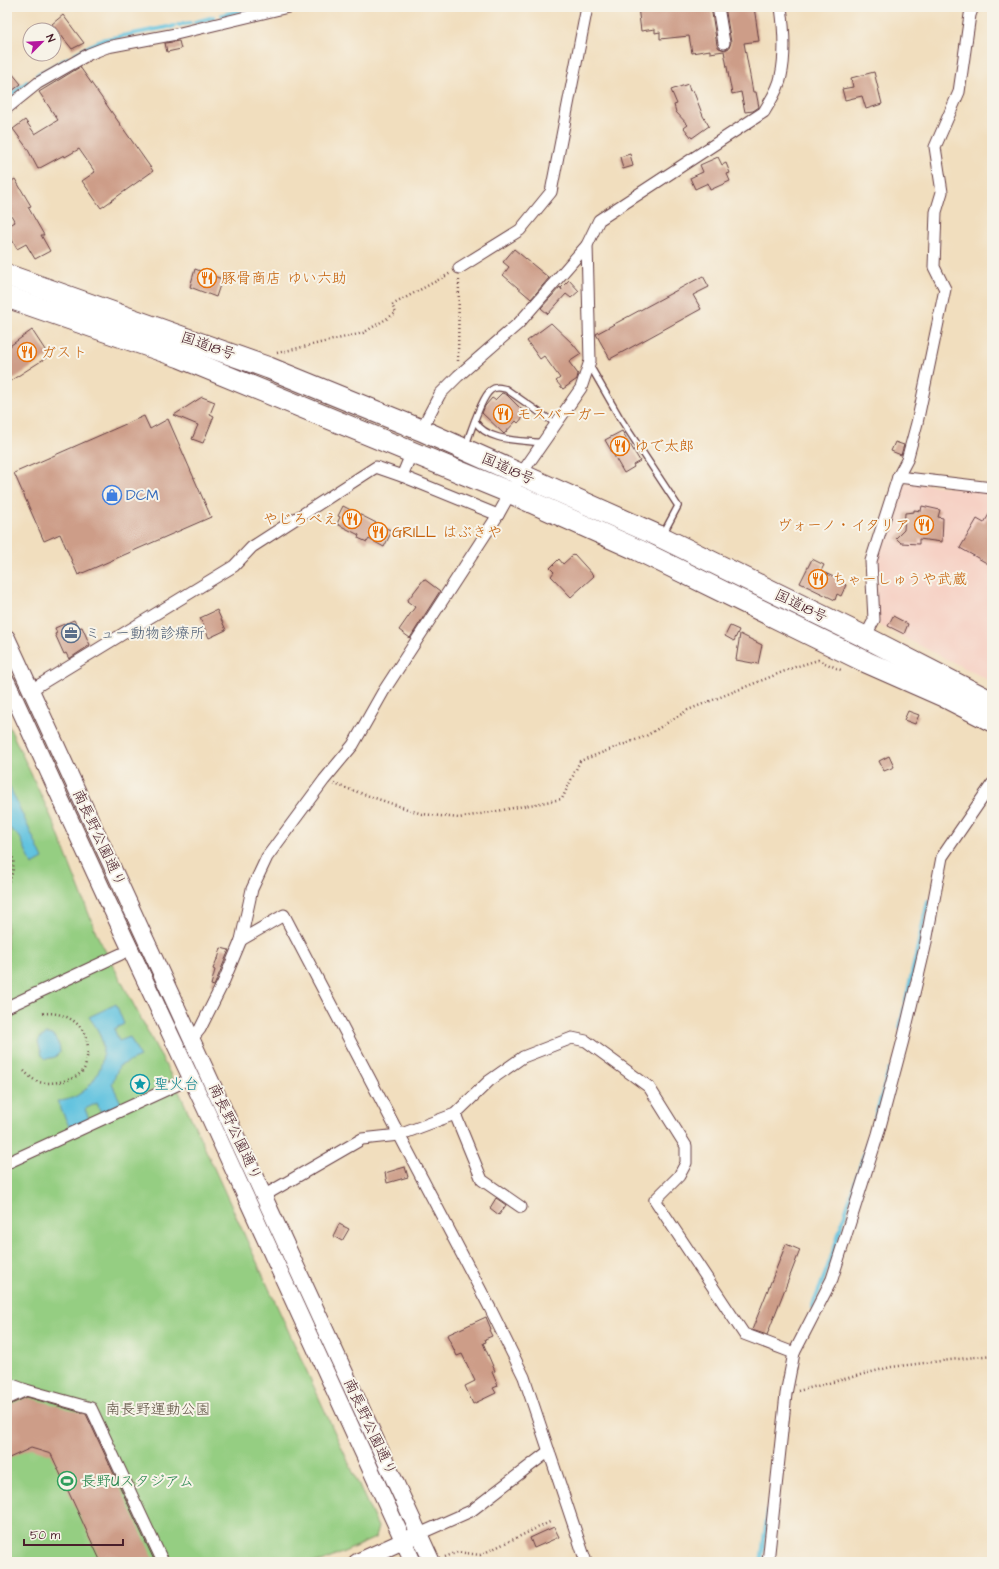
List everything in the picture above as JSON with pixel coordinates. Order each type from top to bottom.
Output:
[{"type":"highway","name":"国道18号","points":[[7,275],[269,368],[421,430],[661,537],[865,637],[992,702]]},
{"type":"highway","name":"国道18号","points":[[7,297],[180,357],[511,493],[638,550],[866,662],[943,696],[992,721]]},
{"type":"street","points":[[7,108],[38,83],[89,54],[106,47],[190,31],[288,7]]},
{"type":"street","points":[[459,268],[520,230],[550,192],[587,7]]},
{"type":"street","points":[[718,7],[724,43]]},
{"type":"street","points":[[421,430],[440,394],[458,376],[519,323],[587,245],[599,220],[764,112],[781,77],[784,58],[781,7]]},
{"type":"street","points":[[865,637],[874,620],[871,561],[898,477],[906,460],[917,423],[945,289],[934,267],[936,212],[942,192],[935,147],[959,92],[969,22],[973,7]]},
{"type":"street","points":[[192,1039],[200,1029],[224,983],[241,940],[252,889],[267,857],[324,780],[353,745],[383,692],[498,515],[521,474],[581,388],[589,364],[587,245]]},
{"type":"street","points":[[402,476],[412,452]]},
{"type":"street","points":[[31,690],[234,566],[252,547],[376,467],[498,515]]},
{"type":"street","points":[[898,477],[992,488]]},
{"type":"street","name":"南長野公園通り","points":[[7,638],[265,1195],[419,1534],[436,1561]]},
{"type":"street","name":"南長野公園通り","points":[[7,682],[112,911],[206,1110],[413,1562]]},
{"type":"street","points":[[768,1562],[786,1394],[794,1353],[832,1279],[878,1134],[903,1040],[942,857],[992,784]]},
{"type":"street","points":[[241,940],[284,915],[490,1308],[524,1377],[586,1562]]},
{"type":"street","points":[[7,1007],[121,954]]},
{"type":"street","points":[[265,1195],[362,1139],[399,1135],[455,1114],[489,1081],[522,1057],[572,1038],[586,1041],[649,1087],[686,1146],[686,1163],[683,1170],[655,1200],[744,1334],[794,1353]]},
{"type":"street","points":[[7,1163],[181,1083]]},
{"type":"street","points":[[455,1114],[482,1180],[521,1207]]},
{"type":"street","points":[[7,1383],[26,1390],[91,1408],[163,1562]]},
{"type":"street","points":[[7,1399],[26,1390]]},
{"type":"street","points":[[357,1562],[471,1510],[549,1451]]},
{"type":"lane","points":[[589,364],[620,418],[678,506],[661,537]]},
{"type":"lane","points":[[464,449],[484,398],[491,390],[498,387],[506,389],[556,424]]},
{"type":"lane","points":[[475,420],[482,430],[492,435],[543,443]]},
{"type":"path","points":[[269,368],[276,353],[363,333],[396,313],[392,305],[459,268],[458,376]]},
{"type":"path","points":[[324,780],[422,814],[459,818],[562,799],[580,761],[646,736],[688,710],[795,667],[818,660],[843,671]]},
{"type":"path","points":[[7,847],[12,853],[14,864],[11,878],[7,885]]},
{"type":"path","points":[[24,1071],[38,1082],[50,1083],[69,1079],[84,1069],[88,1054],[88,1040],[78,1025],[70,1018],[60,1013],[49,1012],[40,1014]]},
{"type":"path","points":[[786,1394],[891,1367],[992,1355]]},
{"type":"path","points":[[436,1561],[458,1552],[480,1555],[552,1521]]},
{"type":"shaded area","points":[[906,482],[992,492],[992,682],[879,625],[876,598],[877,558],[900,485]]},
{"type":"green space","name":"南長野運動公園","points":[[7,722],[53,821],[97,935],[176,1085],[378,1527],[375,1538],[322,1562],[7,1562]]},
{"type":"water","points":[[7,781],[43,859],[32,865],[20,837],[7,826]]},
{"type":"water","points":[[116,1004],[124,1024],[114,1029],[119,1041],[130,1037],[140,1057],[119,1066],[112,1084],[121,1103],[101,1113],[97,1103],[85,1109],[89,1119],[70,1128],[57,1101],[67,1100],[77,1096],[85,1090],[98,1073],[103,1053],[102,1042],[95,1025],[89,1017]]},
{"type":"water","points":[[47,1034],[53,1035],[59,1045],[60,1052],[55,1057],[46,1059],[42,1055],[38,1042],[41,1037]]},
{"type":"building","points":[[638,7],[711,7],[717,45],[719,48],[725,50],[729,48],[731,42],[725,7],[754,7],[759,41],[744,43],[753,92],[756,92],[759,107],[753,111],[745,112],[741,92],[732,94],[724,51],[710,53],[710,50],[692,53],[689,36],[660,39],[660,32],[655,33],[655,29],[641,31]]},
{"type":"building","points":[[63,15],[84,43],[72,49],[62,36],[62,22],[54,22]]},
{"type":"building","points":[[179,41],[181,49],[167,52],[165,43]]},
{"type":"building","points":[[7,67],[21,84],[7,95]]},
{"type":"building","points":[[80,67],[153,171],[101,208],[82,181],[95,172],[79,149],[38,169],[27,148],[13,129],[25,120],[35,134],[58,120],[39,92]]},
{"type":"building","points":[[874,72],[882,104],[866,109],[862,96],[845,100],[842,89],[853,87],[851,78]]},
{"type":"building","points":[[688,84],[690,91],[693,90],[703,116],[709,126],[692,138],[684,128],[688,125],[676,112],[674,105],[677,104],[671,90]]},
{"type":"building","points":[[630,154],[633,166],[623,169],[620,157]]},
{"type":"building","points":[[718,157],[722,165],[726,163],[730,173],[727,174],[730,181],[710,190],[708,183],[695,189],[690,178],[703,172],[700,165]]},
{"type":"building","points":[[15,179],[31,206],[28,207],[44,235],[41,235],[50,251],[35,259],[26,244],[17,249],[7,230],[7,227],[15,222],[7,208],[7,184]]},
{"type":"building","points":[[514,249],[549,278],[531,299],[503,275],[509,267],[503,262]]},
{"type":"building","points":[[195,269],[222,279],[216,297],[190,287]]},
{"type":"building","points":[[703,276],[709,287],[693,295],[701,309],[610,359],[596,334]]},
{"type":"building","points":[[569,280],[579,291],[571,298],[566,294],[548,314],[541,308],[560,287],[562,290],[561,288]]},
{"type":"building","points":[[551,323],[573,344],[581,354],[569,362],[578,374],[577,379],[563,389],[556,381],[560,378],[544,356],[540,359],[527,341]]},
{"type":"building","name":"ガスト","points":[[32,330],[49,356],[7,383],[7,348]]},
{"type":"building","points":[[502,393],[507,395],[526,414],[518,423],[516,421],[504,434],[482,413],[485,406],[492,398],[495,400]]},
{"type":"building","points":[[202,397],[215,402],[210,414],[214,416],[203,443],[192,439],[198,425],[174,415]]},
{"type":"building","name":"DCM","points":[[144,416],[150,429],[168,419],[211,517],[78,575],[60,534],[44,541],[14,473]]},
{"type":"building","points":[[622,431],[640,461],[624,473],[605,440]]},
{"type":"building","points":[[895,442],[904,445],[901,455],[891,451]]},
{"type":"building","points":[[343,506],[392,531],[384,547],[369,539],[367,542],[358,538],[359,535],[337,524],[340,517],[338,516]]},
{"type":"building","name":"ヴォーノ・イタリア","points":[[922,506],[940,510],[938,517],[943,518],[942,542],[919,539],[919,544],[901,543],[896,538],[904,530],[905,513],[914,512],[914,510],[921,511]]},
{"type":"building","points":[[992,509],[992,566],[960,548],[977,519],[984,523]]},
{"type":"building","points":[[574,554],[594,576],[571,597],[551,576],[554,572],[550,568],[559,559],[563,564]]},
{"type":"building","name":"ちゃーしゅうや武蔵","points":[[812,559],[824,565],[821,571],[842,581],[841,582],[846,585],[841,596],[837,594],[835,600],[800,583]]},
{"type":"building","points":[[424,579],[440,591],[410,638],[399,630],[415,607],[407,601]]},
{"type":"building","points":[[217,610],[226,630],[209,638],[200,618]]},
{"type":"building","points":[[893,616],[908,624],[904,634],[888,626]]},
{"type":"building","points":[[74,620],[78,628],[82,627],[90,645],[69,659],[66,653],[64,654],[55,634],[57,633],[55,628]]},
{"type":"building","points":[[730,626],[739,630],[734,641],[725,636]]},
{"type":"building","points":[[740,634],[762,645],[758,664],[736,660]]},
{"type":"building","points":[[908,711],[919,715],[915,724],[904,720]]},
{"type":"building","points":[[889,756],[894,767],[884,771],[879,761]]},
{"type":"building","points":[[221,948],[229,950],[214,986],[211,985],[215,970],[213,969]]},
{"type":"building","points":[[405,1167],[408,1177],[387,1183],[385,1173]]},
{"type":"building","points":[[496,1198],[506,1205],[499,1215],[490,1208]]},
{"type":"building","points":[[339,1224],[349,1229],[342,1241],[333,1236]]},
{"type":"building","points":[[786,1244],[800,1250],[767,1335],[752,1330]]},
{"type":"building","points":[[486,1317],[492,1336],[485,1339],[486,1342],[483,1343],[495,1371],[492,1372],[498,1386],[493,1388],[496,1393],[473,1404],[465,1386],[475,1381],[462,1354],[457,1356],[447,1335]]},
{"type":"building","points":[[27,1397],[86,1414],[155,1562],[101,1562],[51,1454],[31,1448],[7,1459],[7,1406]]},
{"type":"building","points":[[554,1527],[559,1537],[534,1548],[530,1538]]},
{"type":"waterway","points":[[222,15],[255,7]]},
{"type":"waterway","points":[[195,22],[214,17]]},
{"type":"waterway","points":[[183,24],[190,23]]},
{"type":"waterway","points":[[75,54],[101,40],[168,27]]},
{"type":"waterway","points":[[37,75],[68,58]]},
{"type":"waterway","points":[[7,98],[27,82]]},
{"type":"waterway","points":[[900,1027],[928,901]]},
{"type":"waterway","points":[[812,1307],[835,1245],[869,1139],[889,1070]]},
{"type":"waterway","points":[[761,1562],[768,1510]]},
{"type":"place","name":"豚骨商店 ゆい六助","points":[[207,278]]},
{"type":"place","name":"ガスト","points":[[27,352]]},
{"type":"place","name":"モスバーガー","points":[[503,414]]},
{"type":"place","name":"ゆで太郎","points":[[620,446]]},
{"type":"place","name":"DCM","points":[[112,495]]},
{"type":"place","name":"やじろべえ","points":[[352,519]]},
{"type":"place","name":"ヴォーノ・イタリア","points":[[924,525]]},
{"type":"place","name":"GRILL はぶきや","points":[[378,532]]},
{"type":"place","name":"ちゃーしゅうや武蔵","points":[[818,579]]},
{"type":"place","name":"ミュー動物診療所","points":[[71,633]]},
{"type":"place","name":"聖火台","points":[[140,1084]]},
{"type":"place","name":"長野Uスタジアム","points":[[67,1481]]}]
